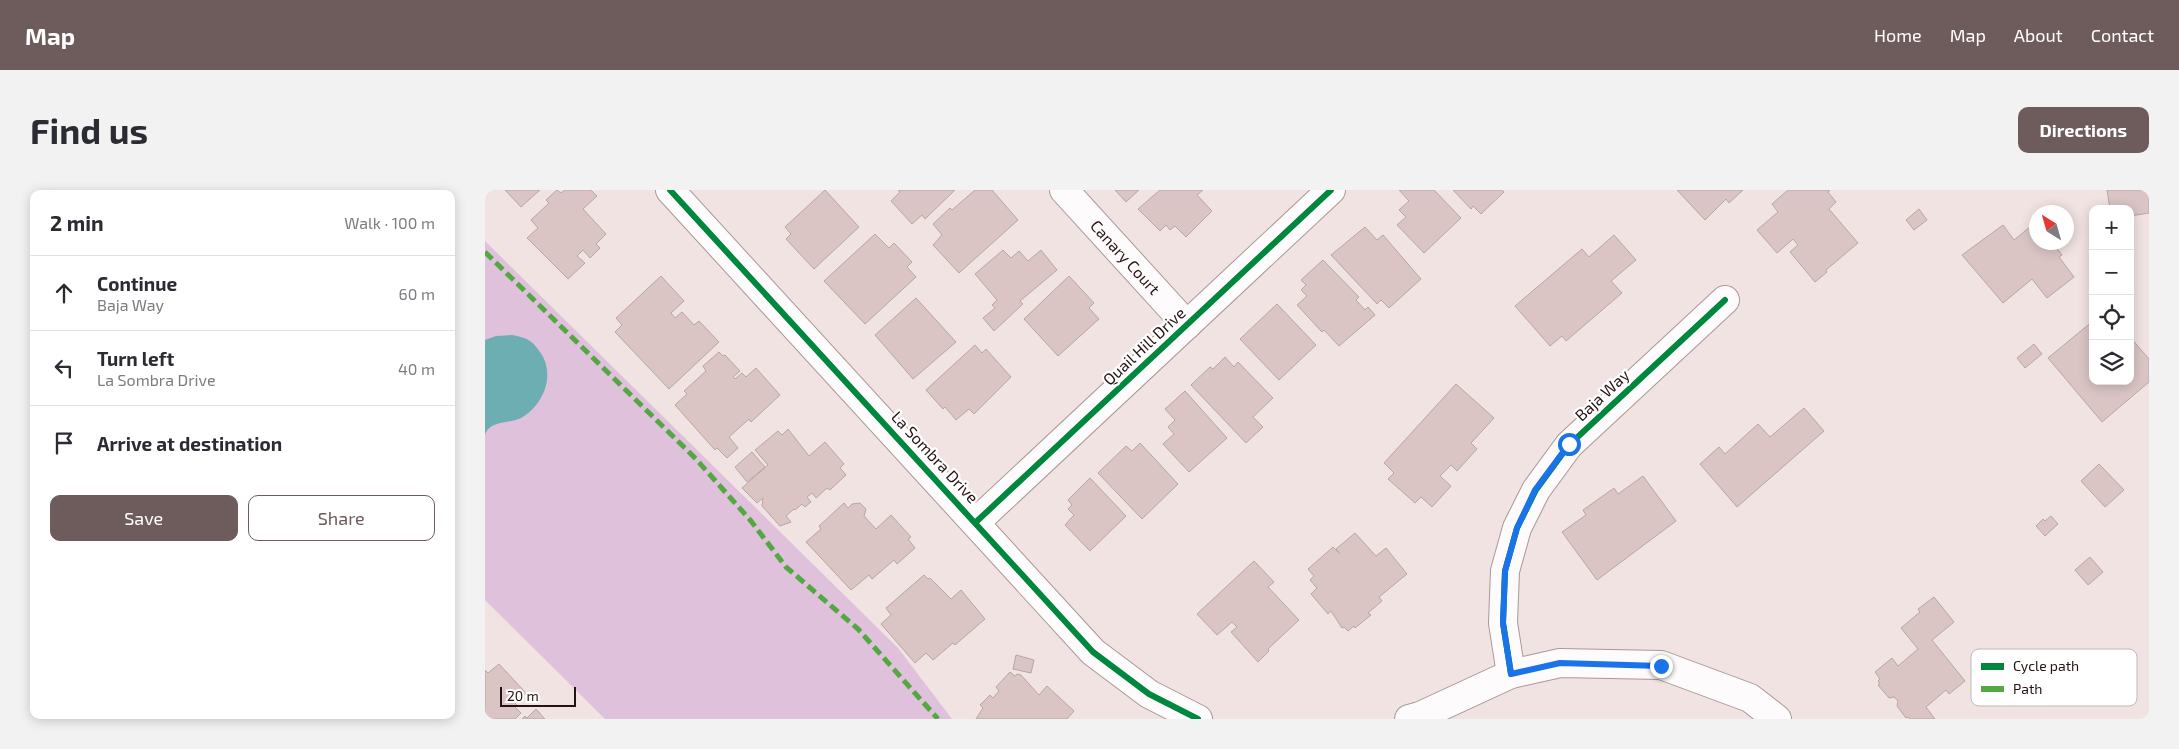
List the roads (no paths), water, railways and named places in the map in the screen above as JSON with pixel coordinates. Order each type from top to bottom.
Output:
[{"type":"street","name":"La Sombra Drive","points":[[670,190],[1093,652],[1149,694],[1198,719]]},
{"type":"street","name":"Canary Court","points":[[1064,190],[1187,325]]},
{"type":"street","name":"Quail Hill Drive","points":[[976,522],[1331,190]]},
{"type":"street","name":"Baja Way","points":[[1511,674],[1503,623],[1505,571],[1517,528],[1535,490],[1569,444],[1725,300]]},
{"type":"street","points":[[1409,719],[1420,716],[1511,674],[1560,663],[1661,666],[1750,698],[1777,719]]},
{"type":"water","points":[[512,335],[529,340],[540,352],[547,370],[545,388],[536,405],[529,412],[516,420],[491,427],[485,435],[485,340],[496,336]]}]
